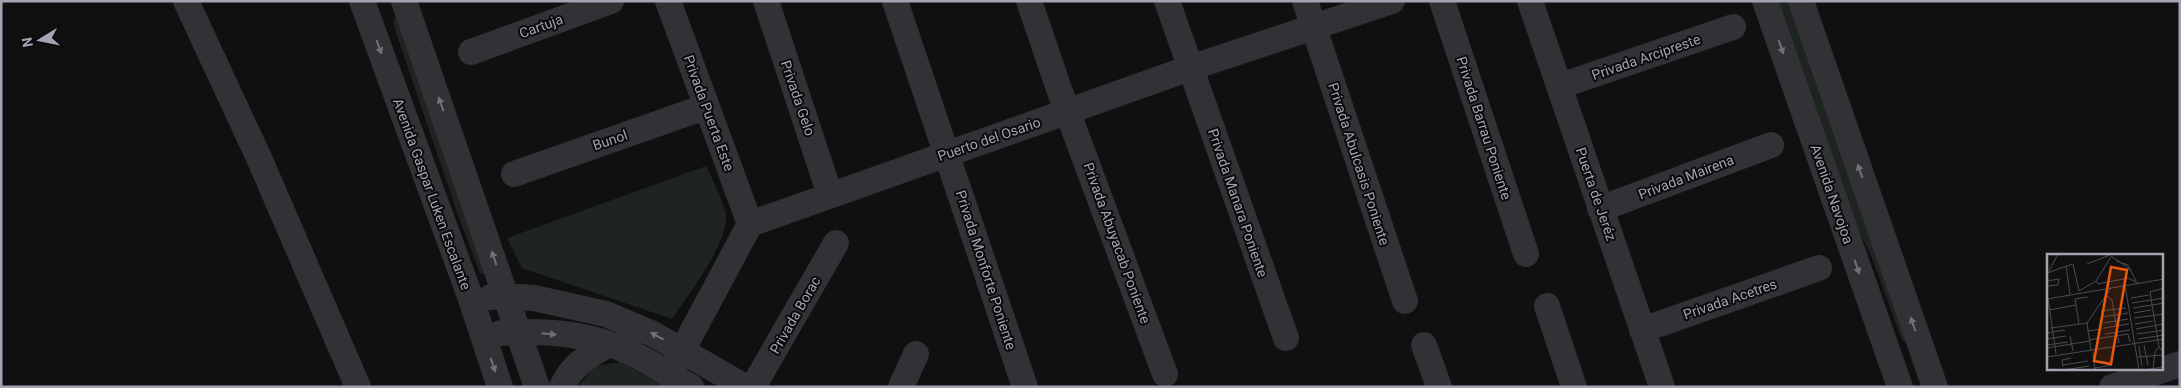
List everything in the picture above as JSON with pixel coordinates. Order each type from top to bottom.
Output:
[{"type":"street","points":[[186,1],[259,158],[358,387]]},
{"type":"street","name":"Avenida Gaspar Luken Escalante","points":[[362,1],[471,299],[500,387]]},
{"type":"street","points":[[404,1],[537,387]]},
{"type":"street","name":"Cartuja","points":[[471,52],[611,1]]},
{"type":"street","name":"Privada Puerta Este","points":[[668,1],[750,224]]},
{"type":"street","name":"Privada Gelo","points":[[766,1],[830,195]]},
{"type":"street","name":"Privada Monforte Poniente","points":[[895,1],[948,153],[1025,387]]},
{"type":"street","name":"Privada Abuyacab Poniente","points":[[1029,1],[1165,374]]},
{"type":"street","name":"Privada Manara Poniente","points":[[1167,1],[1286,338]]},
{"type":"street","name":"Privada Abulcasis Poniente","points":[[1305,1],[1405,301]]},
{"type":"street","name":"Puerto del Osario","points":[[750,224],[1190,68],[1392,1]]},
{"type":"street","name":"Privada Barrau Poniente","points":[[1442,1],[1526,254]]},
{"type":"street","name":"Puerta de Jeréz","points":[[1530,1],[1662,387]]},
{"type":"street","name":"Avenida Navojoa","points":[[1765,1],[1900,387]]},
{"type":"street","points":[[1801,1],[1930,379]]},
{"type":"street","name":"Privada Arcipreste","points":[[1560,86],[1733,28]]},
{"type":"street","name":"Bunol","points":[[514,174],[706,107]]},
{"type":"street","name":"Privada Mairena","points":[[1600,209],[1771,145]]},
{"type":"street","points":[[483,335],[518,332],[579,336],[627,351],[680,381],[683,351],[750,224]]},
{"type":"street","name":"Privada Borac","points":[[753,387],[836,243]]},
{"type":"street","name":"Privada Acetres","points":[[1642,330],[1819,268]]},
{"type":"street","points":[[471,299],[506,296],[534,298],[606,314],[632,324],[745,387]]},
{"type":"street","points":[[1547,306],[1574,387]]},
{"type":"street","points":[[579,336],[582,308]]},
{"type":"street","points":[[1881,333],[1930,379],[1956,387]]},
{"type":"street","points":[[562,387],[570,371],[581,360],[609,344]]},
{"type":"street","points":[[1424,345],[1439,387]]},
{"type":"street","points":[[901,387],[916,354]]},
{"type":"street","points":[[2164,369],[2180,364]]},
{"type":"street","points":[[2112,387],[2162,370]]},
{"type":"shaded area","points":[[1778,1],[1791,1],[1906,343],[1902,340],[1870,253],[1845,202]]},
{"type":"shaded area","points":[[396,17],[485,275],[480,273],[458,215],[395,30],[393,20]]},
{"type":"shaded area","points":[[706,166],[724,206],[726,217],[724,229],[720,242],[705,270],[672,319],[522,268],[507,238]]},
{"type":"shaded area","points":[[621,362],[665,387],[577,387],[595,366]]}]
